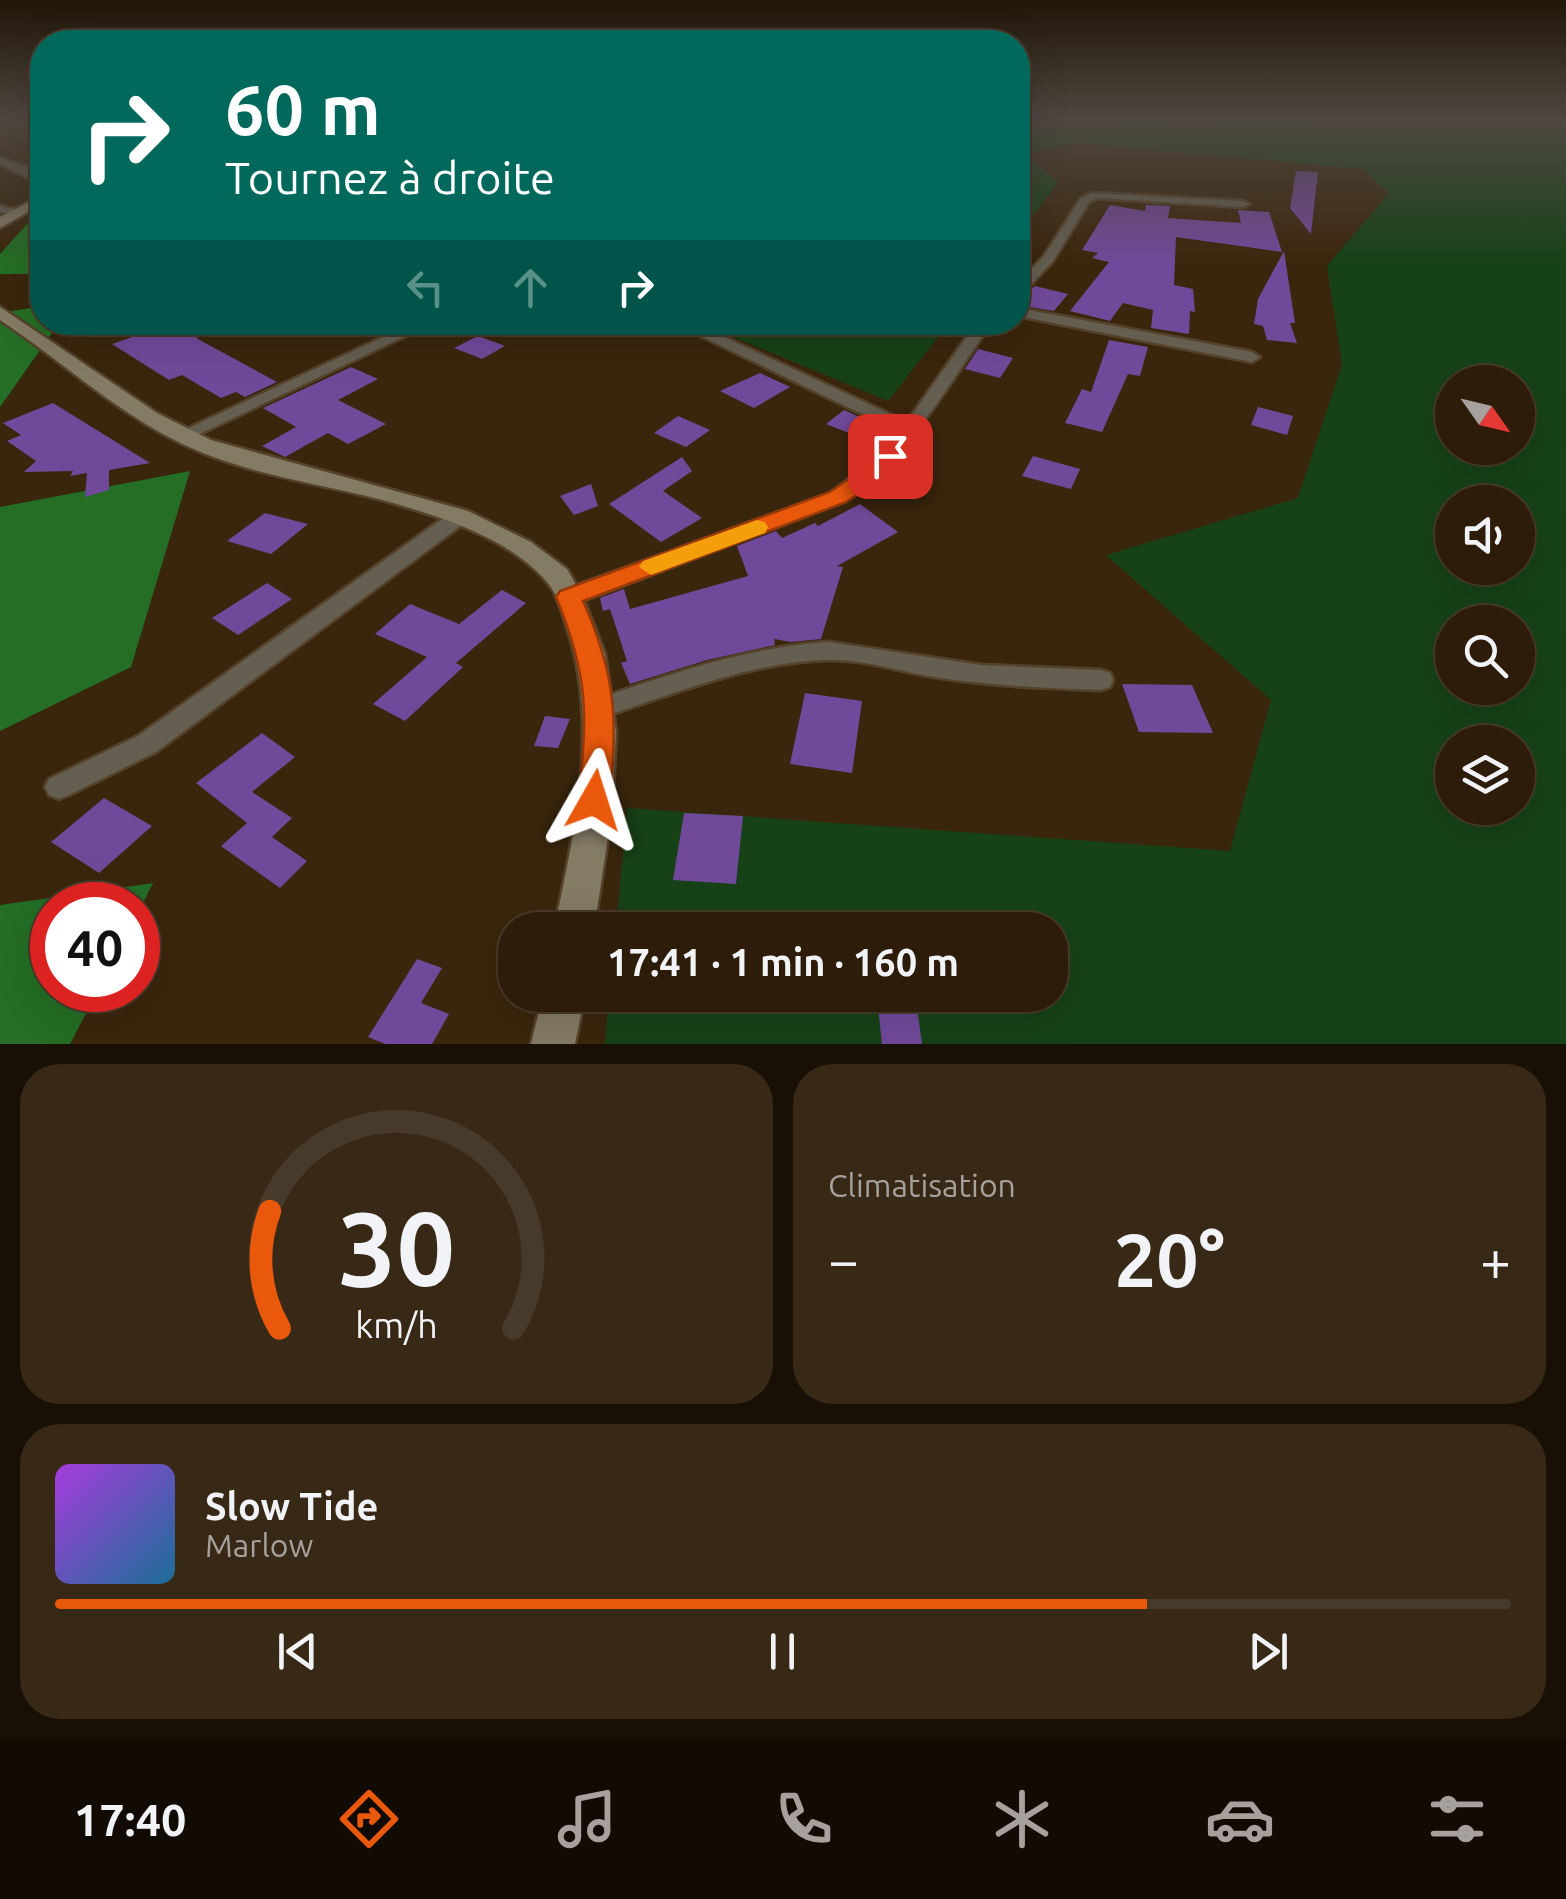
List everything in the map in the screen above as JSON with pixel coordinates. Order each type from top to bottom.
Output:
[{"type":"street","points":[[1030,278],[1049,258],[1085,200],[1096,195],[1243,204]]},
{"type":"street","points":[[0,224],[7,211]]},
{"type":"street","points":[[0,312],[30,333]]},
{"type":"street","points":[[1030,314],[1252,357]]},
{"type":"street","points":[[33,335],[123,399],[183,435],[262,465],[398,497],[500,535],[537,558],[560,579],[590,646],[602,723],[590,839],[577,912]]},
{"type":"street","points":[[183,435],[400,335]]},
{"type":"street","points":[[707,335],[909,430]]},
{"type":"street","points":[[569,597],[838,497],[864,482],[909,430],[976,335]]},
{"type":"street","points":[[59,787],[148,744],[456,519]]},
{"type":"street","points":[[600,708],[770,658],[834,650],[1025,679],[1101,680]]},
{"type":"street","points":[[553,1044],[560,1012]]},
{"type":"green space","points":[[1030,167],[1040,167],[1058,183],[1030,219]]},
{"type":"green space","points":[[1338,167],[1566,167],[1566,1044],[605,1044],[608,1012],[1068,1012],[1068,912],[618,912],[627,808],[1230,851],[1271,700],[1106,555],[1298,498],[1342,364],[1327,266],[1388,194],[1363,169]]},
{"type":"green space","points":[[30,221],[30,274],[0,274],[0,254]]},
{"type":"green space","points":[[30,308],[30,335],[51,335],[0,407],[0,313]]},
{"type":"green space","points":[[729,335],[940,335],[888,401]]},
{"type":"green space","points":[[190,471],[131,667],[0,731],[0,507]]},
{"type":"green space","points":[[30,901],[30,1012],[87,1012],[70,1044],[0,1044],[0,905]]},
{"type":"building","points":[[1296,171],[1318,172],[1311,234],[1290,208]]},
{"type":"building","points":[[1110,205],[1145,211],[1146,205],[1170,206],[1168,218],[1241,223],[1238,210],[1269,212],[1282,252],[1176,237],[1174,285],[1193,289],[1195,312],[1190,311],[1189,334],[1151,328],[1153,310],[1123,303],[1110,321],[1070,311],[1109,262],[1092,258],[1098,253],[1082,250]]},
{"type":"building","points":[[1284,251],[1295,323],[1290,323],[1297,343],[1267,340],[1263,326],[1254,324],[1258,299]]},
{"type":"building","points":[[1035,286],[1068,294],[1054,311],[1030,307],[1030,290]]},
{"type":"building","points":[[138,335],[202,335],[196,338],[277,382],[245,397],[236,392],[221,398],[182,375],[169,380],[112,344]]},
{"type":"building","points":[[478,336],[505,346],[482,359],[454,348]]},
{"type":"building","points":[[1109,340],[1148,347],[1140,376],[1128,374],[1102,432],[1065,423],[1082,389],[1091,392]]},
{"type":"building","points":[[978,349],[1013,358],[1000,378],[965,369]]},
{"type":"building","points":[[351,367],[378,379],[338,400],[386,424],[348,444],[328,433],[285,457],[262,446],[296,427],[263,408]]},
{"type":"building","points":[[760,373],[790,387],[754,408],[720,391]]},
{"type":"building","points":[[53,403],[150,463],[109,470],[109,490],[85,497],[87,473],[70,476],[73,471],[24,472],[36,461],[7,441],[21,435],[3,423]]},
{"type":"building","points":[[1258,407],[1293,416],[1287,435],[1251,425]]},
{"type":"building","points":[[844,410],[866,420],[849,433],[826,424]]},
{"type":"building","points":[[678,416],[710,430],[686,447],[654,433]]},
{"type":"building","points":[[1033,456],[1080,469],[1071,489],[1022,476]]},
{"type":"building","points":[[682,457],[692,471],[663,491],[702,518],[661,542],[609,504]]},
{"type":"building","points":[[591,484],[598,506],[574,515],[560,496]]},
{"type":"building","points":[[860,504],[898,532],[837,566],[843,567],[821,639],[774,639],[775,645],[707,660],[630,684],[621,663],[627,661],[610,609],[603,611],[600,598],[624,589],[630,609],[748,576],[737,546],[776,531],[782,538],[815,523],[818,526]]},
{"type":"building","points":[[265,513],[308,524],[271,554],[227,541]]},
{"type":"building","points":[[267,583],[292,599],[238,635],[212,618]]},
{"type":"building","points":[[502,590],[526,603],[456,663],[463,667],[405,721],[373,704],[427,657],[375,634],[410,604],[459,624]]},
{"type":"building","points":[[1122,684],[1192,685],[1213,733],[1139,732]]},
{"type":"building","points":[[805,693],[862,701],[852,773],[790,764]]},
{"type":"building","points":[[545,716],[570,719],[558,748],[534,746]]},
{"type":"building","points":[[262,733],[295,757],[252,792],[292,818],[272,837],[307,861],[280,888],[221,846],[247,823],[196,783]]},
{"type":"building","points":[[104,798],[152,826],[99,873],[51,842]]},
{"type":"building","points":[[684,813],[743,816],[736,884],[673,880]]},
{"type":"building","points":[[417,959],[442,968],[421,1003],[449,1014],[432,1044],[385,1044],[368,1037]]},
{"type":"building","points":[[879,1012],[918,1012],[922,1044],[882,1044]]},
{"type":"slow traffic","points":[[651,567],[757,527]]},
{"type":"route","points":[[594,800],[602,723],[590,646],[569,597],[838,497],[864,482],[890,456]]}]
